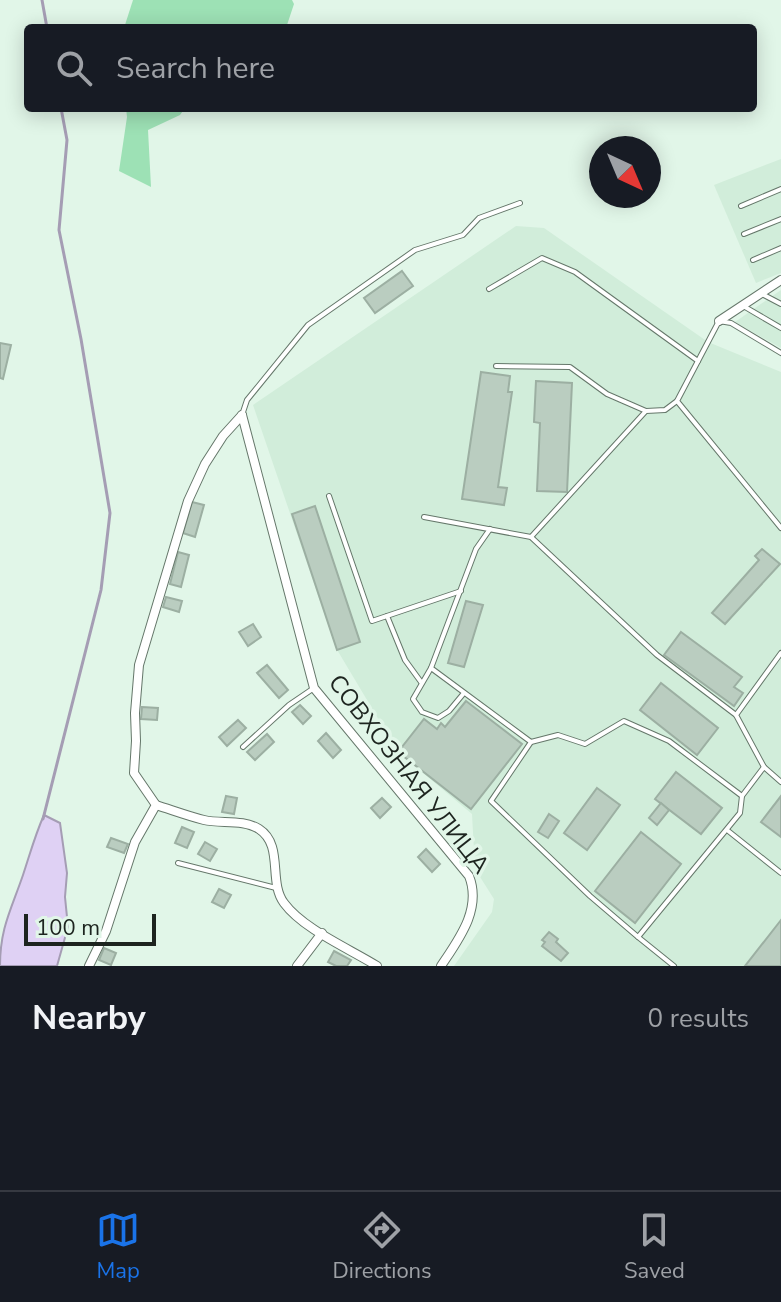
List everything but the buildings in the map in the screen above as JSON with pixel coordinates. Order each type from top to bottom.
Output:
[{"type":"street","points":[[719,321],[781,280]]},
{"type":"street","name":"СОВХОЗНАЯ УЛИЦА","points":[[242,415],[314,688],[469,876],[475,890],[474,905],[460,936],[441,966]]},
{"type":"street","points":[[242,415],[223,436],[205,464],[188,501],[139,665],[134,773],[156,805],[207,821],[239,823],[259,830],[271,843],[276,888],[284,903],[301,919],[377,966]]},
{"type":"street","points":[[89,966],[106,931],[135,842],[156,805]]},
{"type":"street","points":[[297,966],[322,933]]},
{"type":"lane","points":[[741,206],[781,189]]},
{"type":"lane","points":[[242,415],[247,400],[308,325],[415,250],[463,235],[479,218],[520,203]]},
{"type":"lane","points":[[744,234],[781,219]]},
{"type":"lane","points":[[753,260],[781,248]]},
{"type":"lane","points":[[489,289],[542,258],[575,272],[698,361]]},
{"type":"lane","points":[[761,293],[781,304]]},
{"type":"lane","points":[[742,305],[781,328]]},
{"type":"lane","points":[[496,366],[570,367],[607,394],[646,411],[665,410],[677,401],[719,321],[731,323],[781,353]]},
{"type":"lane","points":[[677,401],[781,528]]},
{"type":"lane","points":[[531,537],[646,411]]},
{"type":"lane","points":[[329,496],[372,621],[461,591]]},
{"type":"lane","points":[[424,517],[531,537],[657,655],[736,715],[764,767],[781,782]]},
{"type":"lane","points":[[464,693],[449,711],[438,718],[422,712],[413,699],[431,668],[476,549],[490,529]]},
{"type":"lane","points":[[387,616],[405,660],[421,682]]},
{"type":"lane","points":[[736,715],[781,653]]},
{"type":"lane","points":[[431,668],[531,742]]},
{"type":"lane","points":[[243,747],[289,705],[314,688]]},
{"type":"lane","points":[[674,966],[590,896],[491,801],[531,742],[558,735],[585,744],[624,721],[669,741],[742,796]]},
{"type":"lane","points":[[638,937],[740,813],[742,796],[764,767]]},
{"type":"lane","points":[[726,830],[781,873]]},
{"type":"lane","points":[[178,863],[276,888]]},
{"type":"shaded area","points":[[781,159],[781,273],[756,283],[714,185]]},
{"type":"shaded area","points":[[516,226],[544,228],[708,342],[781,372],[781,966],[454,966],[492,912],[494,899],[475,869],[472,814],[398,752],[336,648],[253,405]]},
{"type":"shaded area","points":[[781,290],[781,348],[735,322]]},
{"type":"shaded area","points":[[44,815],[60,823],[67,873],[65,897],[68,927],[57,966],[0,966],[7,919]]},
{"type":"green space","points":[[133,0],[292,0],[294,4],[287,24],[125,24]]},
{"type":"green space","points":[[126,112],[182,112],[148,130],[151,187],[119,171]]},
{"type":"waterway","points":[[42,0],[46,24]]},
{"type":"waterway","points":[[43,819],[101,590],[110,513],[59,230],[67,140],[62,112]]}]
